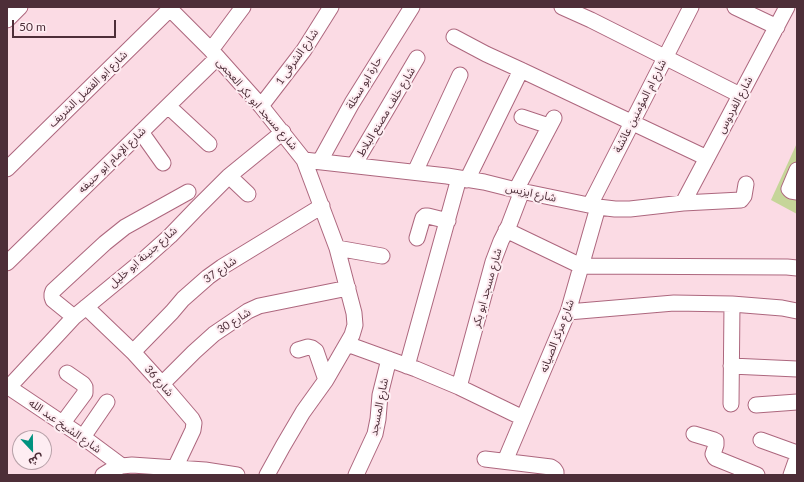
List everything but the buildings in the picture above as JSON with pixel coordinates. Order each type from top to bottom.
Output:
[{"type":"street","points":[[7,20],[20,7]]},
{"type":"street","points":[[214,54],[243,7]]},
{"type":"street","name":"شارع الشرقى 1","points":[[262,106],[304,50],[331,7]]},
{"type":"street","name":"حارة ابو سخلة","points":[[320,161],[352,103],[412,7]]},
{"type":"street","points":[[562,7],[592,20],[740,95]]},
{"type":"street","name":"شارع ام المؤمنين عائشة","points":[[594,206],[632,123],[691,7]]},
{"type":"street","points":[[735,7],[777,27]]},
{"type":"street","name":"شارع الفردوس","points":[[682,203],[787,7]]},
{"type":"street","name":"شارع مسجد ابو بكر العجمى","points":[[169,8],[262,106],[304,160],[337,248],[354,314],[355,325],[352,335],[326,380],[303,412],[267,475]]},
{"type":"street","name":"شارع ابو الفضل الشريف","points":[[7,169],[169,8]]},
{"type":"street","points":[[454,38],[707,158]]},
{"type":"street","name":"شارع الإمام ابو حنيفه","points":[[7,262],[168,106],[214,54]]},
{"type":"street","name":"شارع خلف مصنع البلاط","points":[[354,165],[417,58]]},
{"type":"street","points":[[407,366],[448,221],[463,179],[521,70]]},
{"type":"street","points":[[415,172],[460,75]]},
{"type":"street","points":[[168,106],[209,144]]},
{"type":"street","name":"شارع مسجد ابو بكر","points":[[459,387],[496,252],[506,230],[519,191],[552,122],[522,117]]},
{"type":"street","points":[[141,132],[163,163]]},
{"type":"street","name":"شارع جنينة ابو خليل","points":[[10,392],[74,316],[142,262],[229,176],[283,132]]},
{"type":"street","name":"شارع ايزيس","points":[[304,160],[447,176],[484,182],[519,191],[615,209],[630,209],[682,203],[741,200],[744,196],[746,184]]},
{"type":"street","points":[[797,170],[789,189],[797,192]]},
{"type":"street","points":[[229,176],[248,194]]},
{"type":"street","points":[[74,316],[53,300],[53,291],[105,243],[125,227],[188,192]]},
{"type":"street","name":"شارع 37","points":[[133,352],[183,300],[208,277],[322,206]]},
{"type":"street","name":"شارع مركز الصيانه","points":[[505,461],[568,312],[581,266],[594,206]]},
{"type":"street","points":[[417,238],[425,216],[448,221]]},
{"type":"street","points":[[506,230],[581,266],[797,268]]},
{"type":"street","points":[[337,248],[382,256]]},
{"type":"street","name":"شارع 30","points":[[162,384],[214,334],[248,311],[259,306],[348,288]]},
{"type":"street","points":[[568,312],[674,303],[732,304],[782,308],[797,311]]},
{"type":"street","points":[[731,404],[732,304]]},
{"type":"street","name":"شارع 36","points":[[86,307],[133,352],[194,422],[193,430],[175,468]]},
{"type":"street","points":[[347,344],[459,387],[523,418]]},
{"type":"street","points":[[298,350],[308,347],[316,351],[326,380]]},
{"type":"street","name":"شارع المسجد","points":[[356,475],[375,434],[380,395],[389,359]]},
{"type":"street","points":[[731,366],[797,369]]},
{"type":"street","points":[[62,424],[85,393],[85,386],[67,373]]},
{"type":"street","name":"شارع الشيخ عبد الله","points":[[10,392],[83,437],[122,466]]},
{"type":"street","points":[[83,437],[107,402]]},
{"type":"street","points":[[756,404],[797,402]]},
{"type":"street","points":[[694,434],[716,441],[713,454],[715,458],[757,475]]},
{"type":"street","points":[[761,440],[797,453]]},
{"type":"street","points":[[485,458],[551,467],[556,472],[556,475]]},
{"type":"street","points":[[791,475],[797,458]]},
{"type":"street","points":[[103,475],[122,466],[132,465],[154,471],[175,468],[205,470],[237,475]]},
{"type":"green space","points":[[797,143],[797,214],[771,200]]}]
